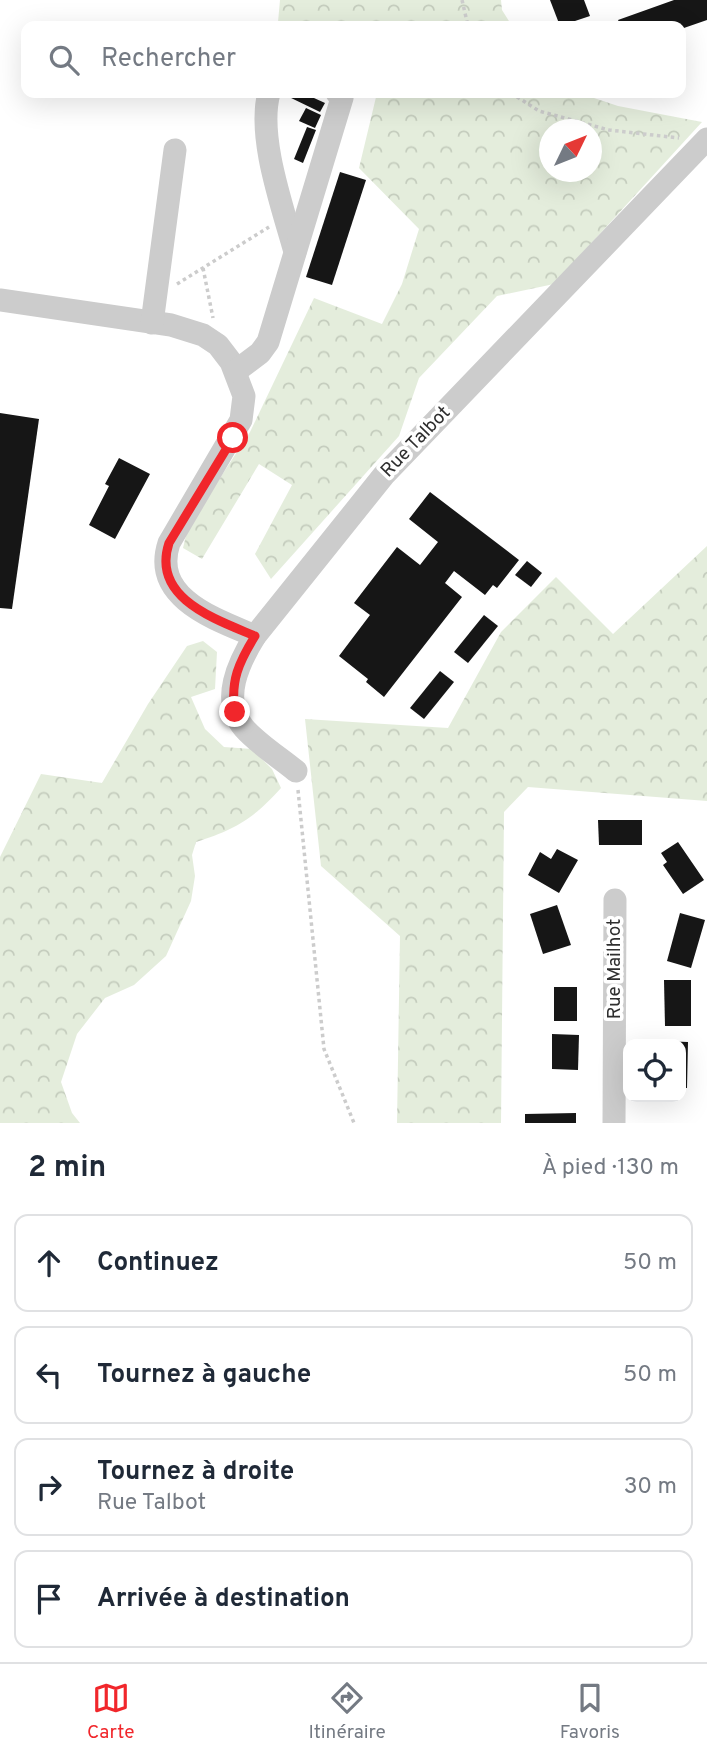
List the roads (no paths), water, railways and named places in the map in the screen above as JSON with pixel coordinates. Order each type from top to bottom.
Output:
[{"type":"street","points":[[268,98],[268,148],[295,252]]},
{"type":"street","points":[[236,372],[260,353],[268,342],[342,98]]},
{"type":"street","name":"Rue Talbot","points":[[296,771],[244,728],[235,712],[232,692],[240,660],[255,636],[384,475],[706,140]]},
{"type":"street","points":[[152,323],[175,150]]},
{"type":"street","points":[[0,300],[171,326],[203,335],[218,345],[236,372],[244,396],[241,420],[169,543],[165,557],[166,575],[178,592],[202,613],[255,636]]},
{"type":"street","name":"Rue Mailhot","points":[[614,1123],[615,900]]}]
